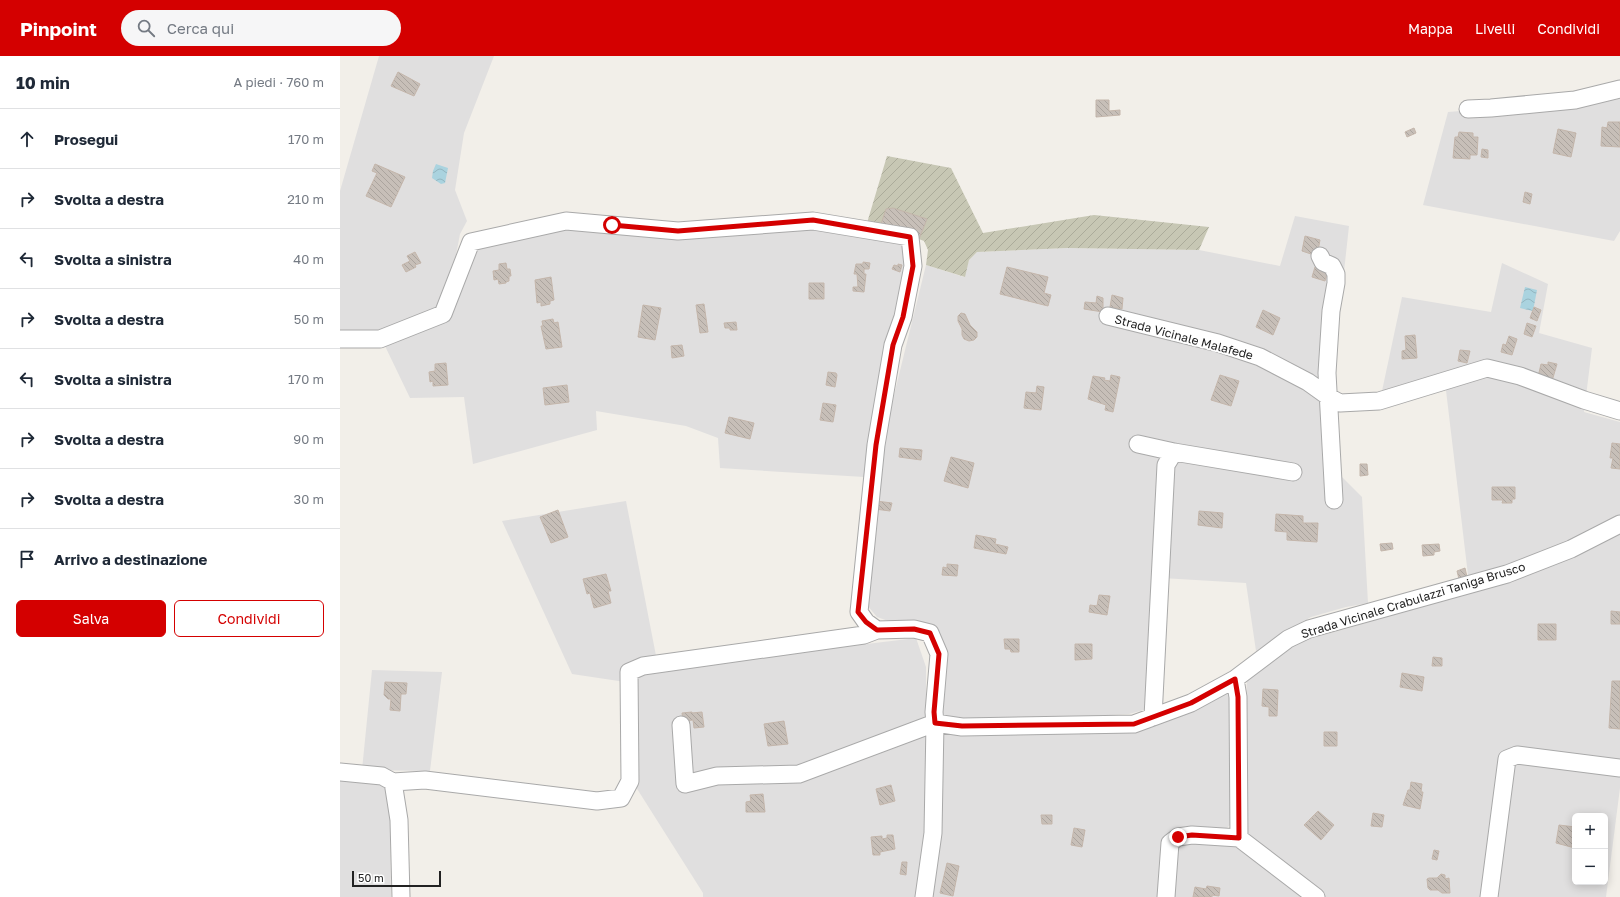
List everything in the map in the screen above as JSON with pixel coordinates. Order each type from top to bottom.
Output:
[{"type":"street","points":[[1468,109],[1575,100],[1620,89]]},
{"type":"street","points":[[340,339],[380,339],[443,314],[471,242],[566,221],[678,231],[813,220],[910,237],[913,266],[903,317],[893,345],[876,445],[858,612],[866,622],[877,630]]},
{"type":"street","points":[[1320,256],[1323,262],[1332,266],[1336,274],[1336,283],[1331,311],[1327,373],[1334,500]]},
{"type":"street","name":"Strada Vicinale Malafede","points":[[1108,316],[1218,343],[1260,357],[1308,382],[1340,403],[1379,401],[1486,368],[1520,376],[1584,400],[1620,411]]},
{"type":"street","points":[[1138,444],[1174,452],[1293,472]]},
{"type":"street","points":[[1153,717],[1166,466],[1174,452]]},
{"type":"street","name":"Strada Vicinale Crabulazzi Taniga Brusco","points":[[935,723],[962,726],[1134,724],[1191,703],[1235,679],[1288,639],[1309,629],[1507,574],[1571,549],[1620,524]]},
{"type":"street","points":[[340,772],[382,776],[393,782],[433,781],[597,801],[621,798],[630,781],[629,672],[643,666],[864,634],[877,630],[914,629],[930,633],[939,654],[934,712],[933,832],[924,897]]},
{"type":"street","points":[[1235,679],[1238,697],[1239,838]]},
{"type":"street","points":[[681,725],[685,784],[718,776],[799,774],[935,723]]},
{"type":"street","points":[[1489,897],[1508,759],[1517,755],[1620,768]]},
{"type":"street","points":[[393,782],[399,820],[401,897]]},
{"type":"street","points":[[1166,897],[1170,843],[1178,837],[1192,835],[1239,838],[1316,897]]},
{"type":"shaded area","points":[[379,56],[494,56],[464,133],[455,190],[467,221],[460,234],[446,308],[392,330],[340,333],[340,191]]},
{"type":"shaded area","points":[[1620,98],[1620,231],[1614,241],[1423,205],[1448,112]]},
{"type":"shaded area","points":[[887,156],[951,168],[983,233],[1094,215],[1209,227],[1199,250],[1067,248],[977,252],[969,260],[965,277],[926,265],[928,250],[924,241],[898,231],[867,223]]},
{"type":"shaded area","points":[[1295,216],[1349,226],[1331,390],[1332,467],[1362,497],[1368,603],[1346,607],[1311,617],[1256,651],[1246,583],[1162,578],[1151,708],[1129,714],[1038,719],[957,721],[946,718],[938,707],[931,630],[891,622],[877,617],[867,605],[881,448],[926,265],[964,277],[969,260],[977,252],[1067,248],[1199,250],[1280,266]]},
{"type":"shaded area","points":[[548,229],[802,229],[842,233],[887,234],[913,249],[884,353],[864,477],[720,468],[718,438],[686,426],[596,411],[597,430],[473,464],[464,397],[410,398],[385,346],[453,313],[453,298],[475,245]]},
{"type":"shaded area","points":[[1502,263],[1548,284],[1539,333],[1592,348],[1584,412],[1620,422],[1620,522],[1570,548],[1468,575],[1445,382],[1382,391],[1402,297],[1491,312]]},
{"type":"shaded area","points":[[626,501],[658,666],[719,662],[916,638],[926,667],[926,733],[1100,730],[1230,691],[1234,821],[1226,829],[1168,834],[1162,842],[1162,897],[703,897],[703,893],[634,784],[632,683],[572,674],[502,521]]},
{"type":"shaded area","points":[[1620,534],[1620,788],[1608,881],[1608,813],[1572,813],[1572,885],[1608,885],[1606,897],[1171,897],[1170,848],[1190,841],[1243,832],[1247,674],[1286,645],[1349,628],[1551,565]]},
{"type":"shaded area","points":[[372,670],[442,672],[430,771],[362,770]]},
{"type":"shaded area","points":[[340,781],[390,785],[391,897],[340,897]]},
{"type":"water","points":[[436,164],[448,168],[445,183],[441,184],[432,178]]},
{"type":"water","points":[[1525,287],[1537,290],[1533,311],[1520,308]]},
{"type":"building","points":[[398,72],[420,84],[414,96],[391,86]]},
{"type":"building","points":[[1096,100],[1109,100],[1109,111],[1120,110],[1120,115],[1096,117]]},
{"type":"building","points":[[1608,122],[1620,122],[1620,147],[1601,146],[1602,127],[1607,128]]},
{"type":"building","points":[[1414,128],[1416,133],[1407,137],[1405,132]]},
{"type":"building","points":[[1558,129],[1576,133],[1571,157],[1553,153]]},
{"type":"building","points":[[1459,132],[1473,133],[1473,137],[1478,137],[1477,155],[1470,155],[1470,159],[1453,158],[1455,137],[1458,137]]},
{"type":"building","points":[[1482,149],[1488,150],[1488,158],[1481,157]]},
{"type":"building","points":[[375,164],[405,177],[391,207],[366,196],[377,173],[372,171]]},
{"type":"building","points":[[1525,192],[1532,194],[1530,204],[1523,202]]},
{"type":"building","points":[[893,208],[927,219],[919,239],[914,233],[880,227],[886,209]]},
{"type":"building","points":[[1305,236],[1320,240],[1317,256],[1302,251]]},
{"type":"building","points":[[415,252],[421,263],[415,265],[416,267],[406,272],[402,265],[410,261],[407,256]]},
{"type":"building","points":[[863,262],[870,263],[869,269],[864,269],[864,274],[866,274],[864,292],[853,291],[853,287],[858,287],[857,274],[854,274],[856,264],[863,264]]},
{"type":"building","points":[[506,263],[507,269],[510,269],[511,276],[509,276],[509,281],[506,283],[499,284],[498,279],[494,280],[493,271],[499,270],[499,264]]},
{"type":"building","points":[[898,264],[902,265],[900,272],[892,269],[894,265],[898,266]]},
{"type":"building","points":[[1007,267],[1048,277],[1044,293],[1051,295],[1048,306],[1000,294]]},
{"type":"building","points":[[1315,267],[1328,271],[1325,281],[1312,277]]},
{"type":"building","points":[[551,277],[554,300],[550,301],[550,304],[541,306],[541,302],[537,303],[535,280]]},
{"type":"building","points":[[809,283],[824,283],[824,299],[809,299]]},
{"type":"building","points":[[1112,295],[1123,298],[1122,309],[1110,307]]},
{"type":"building","points":[[1097,296],[1103,298],[1103,312],[1084,309],[1085,302],[1096,303]]},
{"type":"building","points":[[704,304],[708,332],[700,333],[696,305]]},
{"type":"building","points":[[643,305],[661,308],[655,340],[638,337]]},
{"type":"building","points":[[1534,307],[1541,310],[1537,321],[1530,318]]},
{"type":"building","points":[[1263,310],[1280,318],[1273,335],[1256,327]]},
{"type":"building","points":[[961,313],[965,314],[970,325],[977,332],[977,337],[974,340],[969,341],[964,339],[962,335],[962,329],[958,321],[958,316]]},
{"type":"building","points":[[553,319],[554,323],[558,322],[562,347],[546,349],[541,326],[543,326],[542,321]]},
{"type":"building","points":[[736,322],[737,330],[725,328],[724,323]]},
{"type":"building","points":[[1527,323],[1536,326],[1532,337],[1524,334]]},
{"type":"building","points":[[1415,335],[1417,358],[1402,359],[1402,351],[1406,350],[1405,336]]},
{"type":"building","points":[[1509,336],[1517,339],[1512,355],[1501,352],[1503,344],[1506,345]]},
{"type":"building","points":[[682,345],[684,356],[672,358],[671,346]]},
{"type":"building","points":[[1460,350],[1470,351],[1467,363],[1458,361]]},
{"type":"building","points":[[1548,362],[1557,364],[1552,381],[1538,377],[1541,364],[1548,365]]},
{"type":"building","points":[[446,363],[448,385],[433,386],[433,381],[430,382],[429,372],[435,371],[435,364]]},
{"type":"building","points":[[828,372],[836,373],[837,375],[835,387],[826,385]]},
{"type":"building","points":[[1111,375],[1120,377],[1113,412],[1105,410],[1106,405],[1088,399],[1093,376],[1105,378],[1104,380],[1110,381]]},
{"type":"building","points":[[1220,375],[1239,381],[1231,406],[1211,400]]},
{"type":"building","points":[[567,385],[569,402],[545,405],[543,388]]},
{"type":"building","points":[[1037,386],[1044,387],[1041,410],[1024,408],[1026,392],[1036,393]]},
{"type":"building","points":[[823,403],[836,405],[833,422],[820,420]]},
{"type":"building","points":[[729,417],[754,423],[750,439],[725,433]]},
{"type":"building","points":[[1612,443],[1620,444],[1620,469],[1611,468],[1613,458],[1610,458]]},
{"type":"building","points":[[900,448],[922,450],[921,460],[899,457]]},
{"type":"building","points":[[951,457],[974,463],[968,488],[944,481]]},
{"type":"building","points":[[1360,464],[1367,464],[1368,475],[1360,476]]},
{"type":"building","points":[[1492,487],[1515,487],[1515,499],[1512,499],[1512,503],[1502,503],[1503,500],[1492,500]]},
{"type":"building","points":[[876,501],[892,503],[890,511],[875,509]]},
{"type":"building","points":[[558,510],[568,537],[551,543],[540,517]]},
{"type":"building","points":[[1199,511],[1223,513],[1222,528],[1198,525]]},
{"type":"building","points":[[1276,514],[1303,516],[1303,523],[1318,523],[1317,542],[1287,540],[1287,532],[1275,531]]},
{"type":"building","points":[[976,535],[996,539],[995,544],[1008,547],[1006,554],[974,548]]},
{"type":"building","points":[[1392,543],[1393,549],[1381,551],[1380,544]]},
{"type":"building","points":[[1439,544],[1440,551],[1434,552],[1434,555],[1423,556],[1422,545]]},
{"type":"building","points":[[947,564],[958,565],[957,576],[942,575],[943,567],[947,568]]},
{"type":"building","points":[[1465,568],[1467,577],[1459,579],[1457,571]]},
{"type":"building","points":[[606,574],[611,591],[608,591],[611,603],[594,608],[590,593],[587,594],[583,579]]},
{"type":"building","points":[[1099,595],[1110,596],[1107,615],[1089,612],[1090,605],[1097,606]]},
{"type":"building","points":[[1611,611],[1620,612],[1620,624],[1611,624]]},
{"type":"building","points":[[1538,624],[1556,624],[1556,640],[1538,640]]},
{"type":"building","points":[[1004,639],[1019,639],[1019,652],[1011,652],[1010,649],[1005,649]]},
{"type":"building","points":[[1075,644],[1092,644],[1092,659],[1075,660]]},
{"type":"building","points":[[1433,657],[1442,658],[1442,666],[1432,666]]},
{"type":"building","points":[[1402,673],[1424,677],[1422,691],[1400,687]]},
{"type":"building","points":[[1612,681],[1620,681],[1620,729],[1609,728]]},
{"type":"building","points":[[385,682],[407,683],[406,694],[401,694],[400,711],[390,710],[391,699],[388,699],[384,695]]},
{"type":"building","points":[[1263,689],[1278,690],[1277,716],[1269,716],[1269,707],[1262,706]]},
{"type":"building","points":[[702,712],[704,727],[694,728],[693,720],[683,721],[682,713]]},
{"type":"building","points":[[784,721],[788,744],[768,746],[764,724]]},
{"type":"building","points":[[1324,732],[1337,732],[1337,746],[1324,746]]},
{"type":"building","points":[[1411,782],[1422,784],[1421,792],[1423,792],[1420,809],[1403,805],[1408,790],[1410,790]]},
{"type":"building","points":[[891,785],[895,801],[880,805],[876,789]]},
{"type":"building","points":[[763,794],[765,812],[746,812],[746,802],[751,801],[750,795]]},
{"type":"building","points":[[1318,811],[1334,825],[1321,840],[1304,825]]},
{"type":"building","points":[[1373,813],[1384,815],[1382,827],[1371,826]]},
{"type":"building","points":[[1041,815],[1052,815],[1052,824],[1042,824]]},
{"type":"building","points":[[1559,825],[1572,827],[1572,847],[1556,843]]},
{"type":"building","points":[[1074,828],[1085,830],[1082,847],[1071,845]]},
{"type":"building","points":[[887,835],[893,835],[895,849],[880,852],[880,855],[873,855],[871,837],[882,836],[882,839],[887,838]]},
{"type":"building","points":[[1434,850],[1439,851],[1437,860],[1432,859]]},
{"type":"building","points":[[902,862],[907,862],[906,875],[900,874]]},
{"type":"building","points":[[947,863],[959,866],[953,896],[940,893]]},
{"type":"building","points":[[1441,874],[1445,875],[1445,879],[1449,878],[1450,893],[1442,893],[1438,890],[1430,890],[1428,888],[1427,879],[1437,878]]},
{"type":"building","points":[[1207,886],[1220,888],[1219,896],[1212,895],[1212,897],[1193,897],[1195,887],[1206,889]]},
{"type":"route","points":[[612,225],[678,231],[813,220],[910,237],[913,266],[903,317],[893,345],[876,445],[858,612],[866,622],[877,630],[914,629],[930,633],[939,654],[934,712],[935,723],[962,726],[1134,724],[1191,703],[1235,679],[1238,697],[1239,838],[1192,835],[1178,837]]}]
